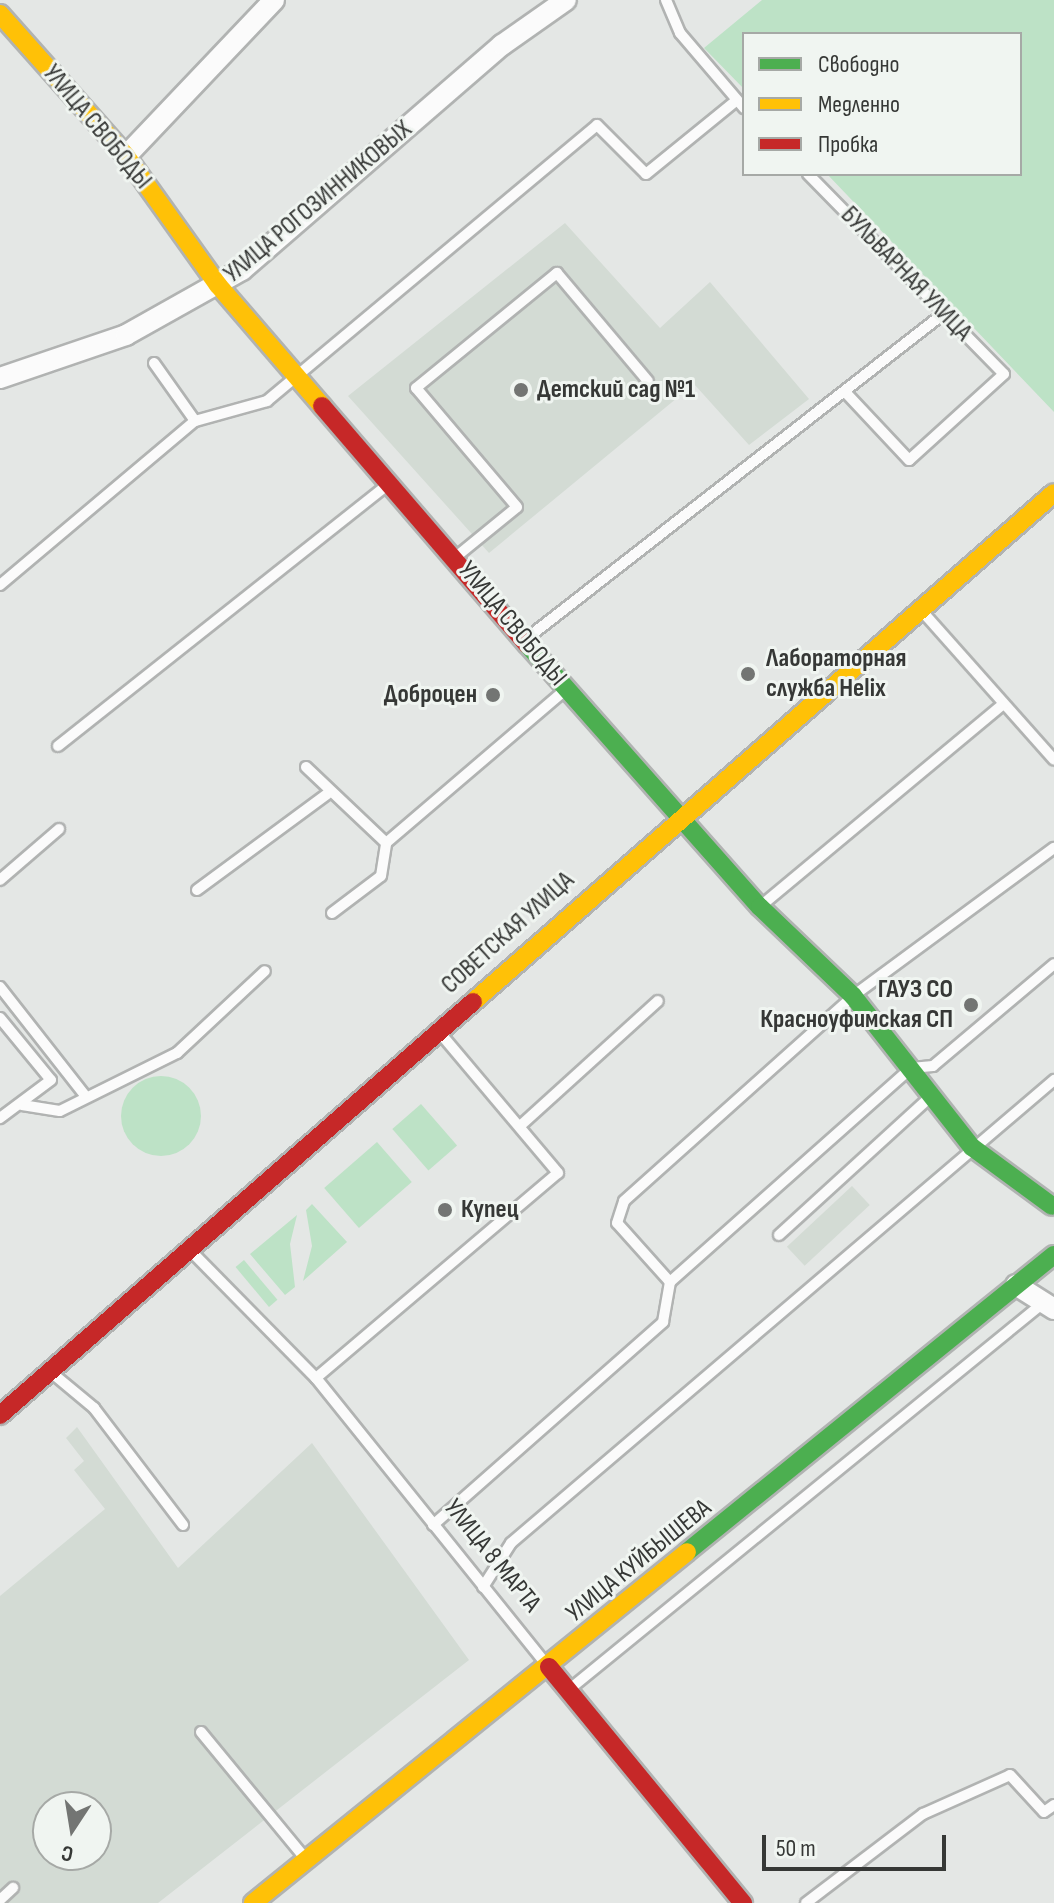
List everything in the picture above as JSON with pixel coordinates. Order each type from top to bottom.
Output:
[{"type":"main road","name":"УЛИЦА СВОБОДЫ","points":[[0,14],[126,156],[218,285],[392,480],[524,640],[678,816],[760,907],[853,996],[911,1068],[929,1098],[972,1147],[1052,1206]]},
{"type":"main road","name":"СОВЕТСКАЯ УЛИЦА","points":[[0,1415],[439,1032],[678,816],[1054,493]]},
{"type":"main road","name":"УЛИЦА КУЙБЫШЕВА","points":[[253,1903],[549,1667],[1054,1255]]},
{"type":"main road","name":"УЛИЦА 8 МАРТА","points":[[549,1667],[743,1903]]},
{"type":"street","points":[[126,156],[274,0]]},
{"type":"street","name":"УЛИЦА РОГОЗИННИКОВЫХ","points":[[0,378],[126,335],[218,285],[502,45],[566,0]]},
{"type":"street","points":[[1016,1285],[1049,1306]]},
{"type":"lane","points":[[0,585],[195,421],[267,401],[597,125],[646,174],[740,104],[680,33],[666,0]]},
{"type":"lane","name":"БУЛЬВАРНАЯ УЛИЦА","points":[[810,176],[1004,374],[909,460],[847,394]]},
{"type":"lane","points":[[455,558],[517,507],[416,388],[557,273],[648,381]]},
{"type":"lane","points":[[524,640],[847,394],[943,314]]},
{"type":"lane","points":[[154,363],[195,421]]},
{"type":"lane","points":[[58,746],[392,480]]},
{"type":"lane","points":[[920,609],[1054,760]]},
{"type":"lane","points":[[332,913],[381,876],[386,843],[566,689]]},
{"type":"lane","points":[[760,907],[1003,704]]},
{"type":"lane","points":[[306,767],[327,794],[386,843]]},
{"type":"lane","points":[[197,890],[327,794]]},
{"type":"lane","points":[[0,880],[59,829]]},
{"type":"lane","points":[[670,1282],[617,1223],[624,1201],[853,996],[1054,848]]},
{"type":"lane","points":[[433,1525],[663,1322],[670,1282],[911,1068],[933,1066],[1054,964]]},
{"type":"lane","points":[[22,1105],[60,1111],[84,1094],[177,1053],[265,971]]},
{"type":"lane","points":[[0,987],[84,1094]]},
{"type":"lane","points":[[520,1126],[658,1001]]},
{"type":"lane","points":[[0,1018],[51,1080],[22,1105],[0,1118]]},
{"type":"lane","points":[[316,1378],[558,1173],[439,1032]]},
{"type":"lane","points":[[483,1587],[511,1543],[1054,1080]]},
{"type":"lane","points":[[779,1235],[929,1098]]},
{"type":"lane","name":"УЛИЦА 8 МАРТА","points":[[191,1250],[316,1378],[549,1667]]},
{"type":"lane","points":[[568,1691],[1049,1306]]},
{"type":"lane","points":[[50,1371],[94,1408],[183,1525]]},
{"type":"lane","points":[[201,1732],[306,1860]]},
{"type":"lane","points":[[806,1903],[923,1814],[1010,1775],[1044,1812],[1054,1805]]},
{"type":"lane","points":[[0,1900],[13,1888]]},
{"type":"shaded area","name":"Детский сад №1","points":[[565,223],[660,328],[710,282],[809,399],[749,445],[694,384],[489,553],[348,396]]},
{"type":"shaded area","points":[[852,1186],[870,1205],[805,1266],[787,1247]]},
{"type":"shaded area","points":[[77,1427],[178,1568],[312,1443],[469,1660],[158,1903],[0,1903],[0,1596],[105,1509],[74,1470],[84,1461],[66,1438]]},
{"type":"green space","points":[[762,0],[1054,0],[1054,412],[829,176],[1022,176],[1022,32],[742,32],[742,87],[704,48]]},
{"type":"green space","points":[[161,1076],[176,1079],[189,1088],[198,1101],[201,1116],[198,1131],[189,1144],[176,1153],[161,1156],[146,1153],[133,1144],[124,1131],[121,1116],[124,1101],[133,1088],[146,1079]]},
{"type":"green space","points":[[421,1104],[457,1146],[428,1170],[392,1129]]},
{"type":"green space","points":[[377,1142],[412,1182],[359,1228],[324,1188]]},
{"type":"green space","points":[[312,1204],[347,1242],[303,1281],[312,1246],[306,1210]]},
{"type":"green space","points":[[297,1215],[290,1244],[295,1287],[285,1295],[250,1254]]},
{"type":"green space","points":[[244,1260],[277,1300],[269,1307],[236,1267]]},
{"type":"traffic: fast","points":[[527,644],[760,907],[853,996],[972,1147],[1052,1206]]},
{"type":"traffic: fast","points":[[687,1552],[1054,1255]]},
{"type":"traffic: slow","points":[[0,14],[126,156],[218,285],[322,406]]},
{"type":"traffic: slow","points":[[473,1002],[1054,493]]},
{"type":"traffic: slow","points":[[253,1903],[687,1552]]},
{"type":"traffic: jam","points":[[322,406],[527,644]]},
{"type":"traffic: jam","points":[[0,1415],[473,1002]]},
{"type":"traffic: jam","points":[[549,1667],[743,1903]]},
{"type":"place","name":"Детский сад №1","points":[[521,390]]},
{"type":"place","name":"Лабораторная служба Helix","points":[[748,674]]},
{"type":"place","name":"Доброцен","points":[[493,695]]},
{"type":"place","name":"ГАУЗ СО Красноуфимская СП","points":[[971,1005]]},
{"type":"place","name":"Купец","points":[[445,1210]]}]
